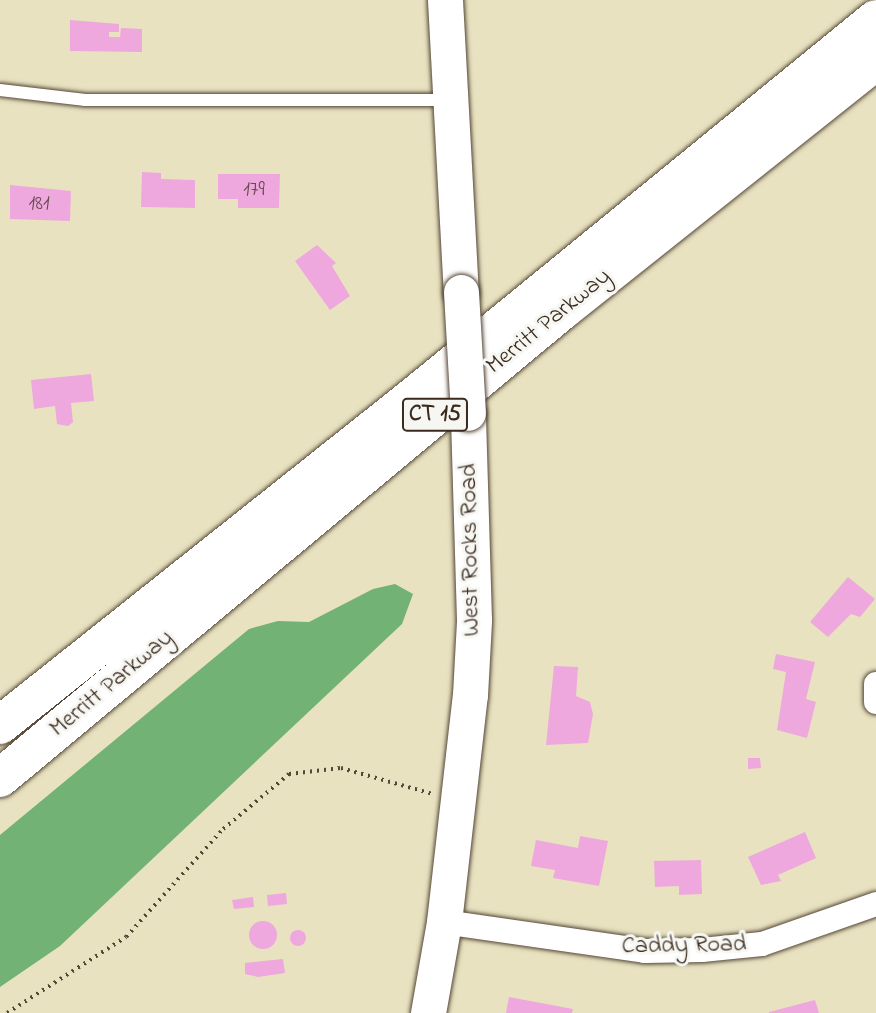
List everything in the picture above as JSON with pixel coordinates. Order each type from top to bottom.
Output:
[{"type":"highway","name":"Merritt Parkway","points":[[0,725],[425,387],[876,19]]},
{"type":"highway","name":"Merritt Parkway","points":[[0,778],[562,310],[876,61]]},
{"type":"main road","name":"West Rocks Road","points":[[428,1013],[444,922],[474,620],[468,413],[445,0]]},
{"type":"street","points":[[876,684],[876,702]]},
{"type":"street","name":"Caddy Road","points":[[444,922],[633,950],[702,950],[762,944],[876,904]]},
{"type":"lane","points":[[0,90],[85,100],[450,100]]},
{"type":"path","points":[[8,1013],[125,937],[223,830],[289,774],[341,768],[458,801]]},
{"type":"green space","points":[[395,584],[413,594],[402,624],[60,946],[0,987],[0,835],[249,629],[278,621],[309,622],[373,589]]},
{"type":"building","points":[[70,20],[119,24],[119,32],[109,32],[109,37],[120,37],[121,28],[142,29],[142,52],[70,51]]},
{"type":"building","points":[[142,172],[161,173],[161,179],[195,180],[195,208],[141,207]]},
{"type":"building","points":[[218,174],[280,174],[279,208],[238,208],[238,199],[218,199]]},
{"type":"building","points":[[10,185],[71,191],[70,221],[10,219]]},
{"type":"building","points":[[317,245],[336,263],[332,266],[350,296],[330,310],[295,261]]},
{"type":"building","points":[[91,374],[94,401],[71,403],[73,422],[68,426],[57,424],[55,406],[34,409],[31,380]]},
{"type":"building","points":[[848,577],[875,599],[860,617],[851,614],[828,637],[810,622]]},
{"type":"building","points":[[776,654],[815,662],[806,699],[816,702],[807,738],[777,730],[786,672],[773,669]]},
{"type":"building","points":[[554,666],[578,667],[576,696],[590,702],[593,714],[588,743],[546,745]]},
{"type":"building","points":[[748,758],[760,758],[761,768],[748,769]]},
{"type":"building","points":[[805,832],[816,858],[778,875],[781,881],[761,885],[748,857]]},
{"type":"building","points":[[580,836],[608,841],[599,886],[553,878],[555,870],[531,866],[536,840],[578,848]]},
{"type":"building","points":[[701,860],[702,894],[679,895],[679,886],[655,887],[654,861]]},
{"type":"building","points":[[286,893],[287,904],[268,906],[267,895]]},
{"type":"building","points":[[253,897],[254,907],[234,909],[232,900]]},
{"type":"building","points":[[263,921],[273,925],[277,935],[273,945],[263,949],[253,945],[249,935],[253,925]]},
{"type":"building","points":[[298,930],[304,932],[304,944],[298,946],[292,944],[290,938],[292,932]]},
{"type":"building","points":[[283,959],[285,973],[258,977],[245,974],[245,963]]},
{"type":"building","points":[[509,997],[573,1009],[572,1013],[506,1013]]},
{"type":"building","points":[[815,1000],[819,1013],[769,1013],[769,1012]]}]
